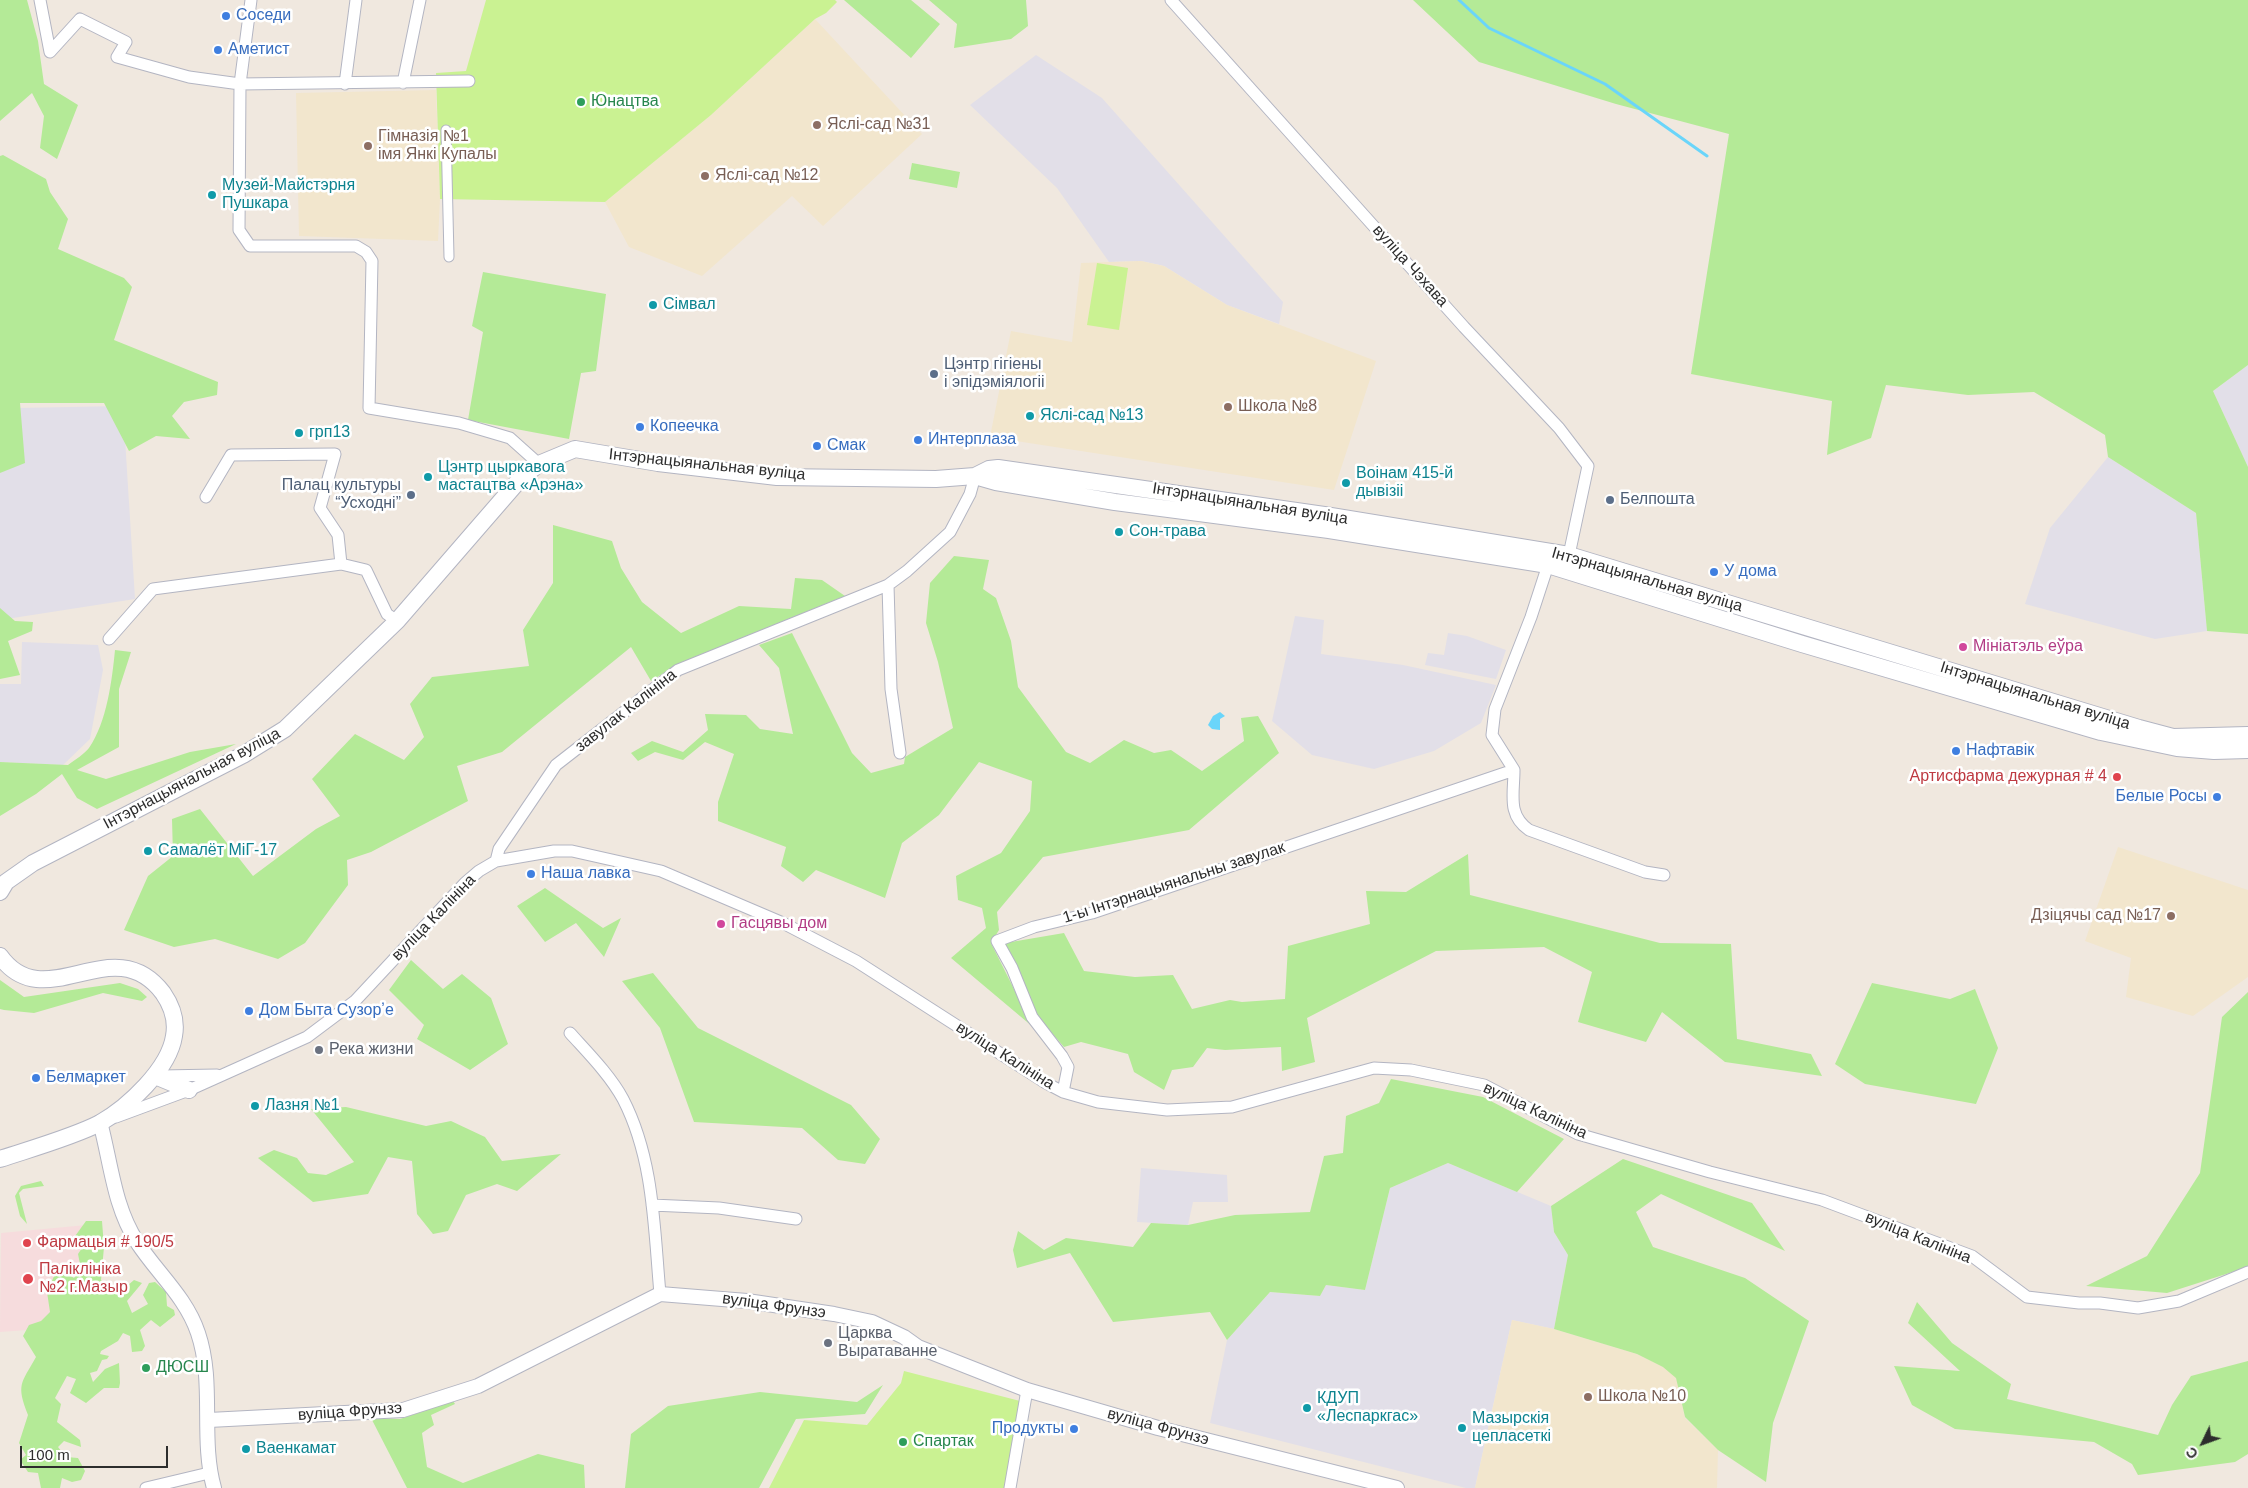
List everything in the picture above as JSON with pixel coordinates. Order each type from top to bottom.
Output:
[{"type":"main road","name":"Інтэрнацыянальная вуліца","points":[[0,892],[6,882],[33,863],[265,743],[304,714],[397,621],[521,478],[540,464],[575,449],[658,463],[777,477],[936,479],[975,476],[996,482],[1115,502],[1330,523],[1570,555],[2119,736],[2177,748],[2214,744],[2248,735]]},
{"type":"main road","name":"Інтэрнацыянальная вуліца","points":[[1330,523],[1548,565],[1802,644],[1950,679]]},
{"type":"main road","name":"Інтэрнацыянальная вуліца","points":[[2214,744],[2248,750]]},
{"type":"main road","points":[[0,956],[14,971],[42,980],[56,979],[96,969],[126,967],[152,979],[169,1001],[175,1019],[174,1036],[167,1058],[155,1076],[133,1097],[100,1122],[0,1159]]},
{"type":"main road","points":[[155,1076],[189,1090]]},
{"type":"street","points":[[40,0],[50,52],[80,19],[126,42],[117,57],[189,76],[240,84],[469,81]]},
{"type":"street","points":[[251,0],[240,84],[240,230],[250,246],[356,246],[366,252],[372,261],[369,408],[459,423],[510,438],[540,464]]},
{"type":"street","points":[[345,84],[356,0]]},
{"type":"street","points":[[403,83],[420,0]]},
{"type":"street","name":"вуліца Чэхава","points":[[1171,0],[1464,327],[1559,428],[1588,466],[1570,555]]},
{"type":"street","points":[[446,130],[449,257]]},
{"type":"street","points":[[206,497],[231,455],[335,454],[320,508],[338,535],[341,564]]},
{"type":"street","name":"завулак Калініна","points":[[496,861],[499,849],[556,765],[678,670],[888,585],[950,532],[970,494],[975,476]]},
{"type":"street","points":[[1565,571],[1570,555]]},
{"type":"street","points":[[110,639],[153,589],[341,564],[366,570],[388,614],[397,621]]},
{"type":"street","points":[[1548,565],[1531,617],[1495,709],[1492,735],[1514,770],[1514,812],[1519,823],[1529,830],[1645,872],[1664,875]]},
{"type":"street","points":[[888,585],[891,690],[900,753]]},
{"type":"street","name":"1-ы Інтэрнацыянальны завулак","points":[[1063,1092],[1068,1067],[1062,1056],[1032,1017],[1012,968],[997,941],[1034,927],[1092,913],[1514,770]]},
{"type":"street","name":"вуліца Калініна","points":[[100,1122],[189,1090],[306,1037],[355,1001],[465,883],[488,865],[496,861],[554,851],[572,851],[661,871],[783,923],[856,961],[1015,1065],[1063,1092],[1098,1102],[1167,1110],[1232,1107],[1374,1068],[1411,1070],[1484,1085],[1578,1134],[1710,1172],[1822,1200],[1972,1256],[2027,1297],[2138,1308],[2179,1301],[2248,1272]]},
{"type":"street","points":[[570,1033],[622,1097],[642,1142],[652,1205],[660,1294]]},
{"type":"street","points":[[155,1076],[224,1075]]},
{"type":"street","points":[[100,1122],[120,1210],[137,1242],[185,1305],[198,1334],[209,1420],[210,1473],[214,1488]]},
{"type":"street","points":[[652,1205],[719,1208],[796,1219]]},
{"type":"street","name":"вуліца Фрунзэ","points":[[209,1420],[403,1410],[478,1386],[660,1294],[747,1301],[872,1322],[904,1336],[918,1347],[1027,1390],[1158,1428],[1397,1488]]},
{"type":"street","points":[[1010,1488],[1027,1390]]},
{"type":"street","points":[[148,1487],[210,1473]]},
{"type":"shaded area","points":[[815,19],[922,134],[823,226],[792,196],[702,276],[629,247],[605,202],[711,115]]},
{"type":"shaded area","points":[[1036,55],[1102,98],[1283,302],[1279,324],[1227,305],[1164,266],[1141,261],[1109,262],[1057,188],[970,105]]},
{"type":"shaded area","name":"Гімназія №1 імя Янкі Купалы","points":[[436,90],[440,199],[438,241],[299,236],[296,93]]},
{"type":"shaded area","name":"Школа №8","points":[[1141,261],[1164,266],[1227,305],[1376,361],[1334,490],[990,437],[1011,331],[1072,342],[1081,263]]},
{"type":"shaded area","points":[[2248,365],[2248,467],[2213,391]]},
{"type":"shaded area","points":[[123,406],[135,599],[0,620],[0,434],[16,408]]},
{"type":"shaded area","points":[[2108,457],[2196,513],[2207,631],[2155,639],[2025,604],[2050,528]]},
{"type":"shaded area","points":[[1295,616],[1324,620],[1321,654],[1403,665],[1496,685],[1481,723],[1434,751],[1374,769],[1312,755],[1272,721]]},
{"type":"shaded area","points":[[1448,633],[1467,636],[1506,650],[1496,679],[1425,665],[1428,653],[1444,655]]},
{"type":"shaded area","points":[[22,642],[98,645],[103,670],[90,739],[63,765],[0,762],[0,684],[21,684]]},
{"type":"shaded area","name":"Дзіцячы сад №17","points":[[2118,847],[2248,890],[2248,977],[2193,1016],[2126,997],[2131,958],[2085,941]]},
{"type":"shaded area","name":"КДУП «Леспаркгас»","points":[[1448,1163],[1551,1206],[1554,1232],[1568,1255],[1554,1329],[1512,1320],[1475,1488],[1466,1488],[1210,1423],[1227,1340],[1270,1292],[1320,1296],[1326,1285],[1365,1290],[1390,1188]]},
{"type":"shaded area","points":[[1141,1168],[1227,1175],[1228,1202],[1193,1202],[1188,1225],[1137,1222]]},
{"type":"shaded area","name":"Паліклініка №2 г.Мазыр","points":[[97,1224],[84,1273],[62,1275],[62,1277],[51,1280],[54,1318],[41,1329],[0,1332],[1,1233]]},
{"type":"shaded area","name":"Школа №10","points":[[1512,1320],[1554,1329],[1637,1354],[1666,1368],[1676,1377],[1685,1418],[1718,1450],[1717,1488],[1475,1488]]},
{"type":"green space","points":[[0,0],[27,0],[38,41],[44,84],[78,105],[57,159],[40,148],[44,116],[32,93],[0,121]]},
{"type":"green space","name":"Юнацтва","points":[[486,0],[835,0],[837,2],[826,13],[815,19],[711,115],[605,202],[440,199],[436,73],[466,71]]},
{"type":"green space","points":[[844,0],[911,0],[940,24],[911,58]]},
{"type":"green space","points":[[929,0],[1026,0],[1028,26],[1011,39],[954,48],[957,24]]},
{"type":"green space","points":[[1413,0],[2248,0],[2248,365],[2213,391],[2248,467],[2248,634],[2207,631],[2196,513],[2108,457],[2105,435],[2034,392],[1968,395],[1886,385],[1871,438],[1827,455],[1832,401],[1691,374],[1729,134],[1616,104],[1479,62]]},
{"type":"green space","points":[[3,155],[46,179],[50,192],[68,219],[58,249],[124,278],[132,287],[114,340],[218,382],[217,395],[184,402],[172,416],[190,439],[156,436],[129,451],[104,403],[20,403],[25,463],[0,473],[0,156]]},
{"type":"green space","points":[[912,163],[960,172],[957,188],[909,179]]},
{"type":"green space","points":[[1097,263],[1128,268],[1119,330],[1087,325]]},
{"type":"green space","points":[[483,272],[606,294],[596,371],[581,373],[569,439],[468,420],[483,332],[472,326]]},
{"type":"green space","points":[[553,525],[612,541],[621,568],[642,602],[681,633],[739,606],[791,609],[795,578],[822,580],[845,596],[678,664],[651,681],[631,647],[502,752],[457,766],[468,801],[371,852],[347,860],[348,885],[305,943],[278,959],[215,939],[174,947],[124,930],[148,876],[173,856],[172,819],[200,809],[253,876],[316,829],[340,816],[312,779],[355,734],[404,760],[424,737],[410,704],[432,677],[529,666],[523,630],[553,583]]},
{"type":"green space","points":[[954,556],[989,560],[983,589],[996,598],[1011,641],[1018,687],[1066,752],[1090,763],[1124,740],[1154,753],[1171,750],[1202,771],[1244,741],[1241,718],[1258,716],[1279,753],[1189,830],[1043,857],[997,912],[999,930],[991,943],[1033,1027],[951,958],[986,928],[982,908],[958,900],[956,876],[1001,853],[1030,811],[1032,781],[979,762],[939,815],[902,843],[885,898],[816,870],[803,882],[781,866],[786,847],[718,821],[718,802],[734,754],[705,742],[683,760],[655,752],[638,761],[631,753],[652,741],[683,752],[708,730],[705,714],[746,715],[760,729],[793,734],[779,668],[759,645],[792,633],[852,753],[871,773],[904,764],[905,757],[953,728],[938,662],[926,623],[930,583]]},
{"type":"green space","points":[[0,608],[15,621],[33,622],[32,631],[8,641],[20,675],[0,679]]},
{"type":"green space","points":[[115,650],[131,652],[119,689],[119,747],[77,770],[106,779],[190,752],[236,744],[97,809],[77,798],[62,774],[36,794],[0,816],[0,762],[68,765],[89,748],[95,738],[104,713]]},
{"type":"green space","points":[[1468,854],[1470,895],[1660,943],[1731,944],[1737,1039],[1811,1054],[1822,1076],[1725,1062],[1662,1012],[1646,1042],[1578,1022],[1592,972],[1544,947],[1436,951],[1307,1018],[1315,1062],[1282,1071],[1281,1047],[1225,1050],[1207,1048],[1193,1067],[1172,1070],[1164,1090],[1134,1072],[1128,1054],[1081,1042],[1064,1047],[1037,1016],[1005,943],[1064,933],[1084,971],[1135,977],[1173,975],[1192,1009],[1230,1000],[1242,1002],[1285,999],[1288,946],[1370,924],[1366,891],[1406,892]]},
{"type":"green space","points":[[545,888],[603,928],[621,918],[604,957],[576,923],[545,942],[517,906]]},
{"type":"green space","points":[[411,960],[443,989],[462,974],[491,998],[508,1044],[470,1070],[417,1039],[424,1025],[389,990]]},
{"type":"green space","points":[[653,973],[698,1028],[851,1105],[880,1139],[865,1164],[838,1160],[802,1128],[694,1122],[660,1028],[622,981]]},
{"type":"green space","points":[[0,980],[24,997],[120,983],[138,989],[147,997],[142,1001],[103,993],[34,1013],[4,1010],[0,1009]]},
{"type":"green space","points":[[1872,983],[1950,999],[1975,989],[1998,1048],[1976,1104],[1865,1084],[1835,1064]]},
{"type":"green space","points":[[2248,992],[2248,1267],[2167,1293],[2086,1286],[2147,1256],[2200,1173],[2222,1017]]},
{"type":"green space","points":[[1391,1079],[1483,1097],[1564,1139],[1517,1192],[1448,1163],[1390,1188],[1365,1290],[1326,1285],[1320,1296],[1270,1292],[1227,1340],[1210,1312],[1113,1322],[1070,1253],[1017,1268],[1013,1250],[1018,1231],[1044,1250],[1066,1238],[1133,1247],[1151,1223],[1188,1225],[1235,1215],[1310,1212],[1324,1156],[1343,1153],[1346,1116],[1379,1103]]},
{"type":"green space","points":[[346,1107],[426,1126],[451,1121],[485,1137],[502,1161],[561,1154],[517,1191],[497,1184],[466,1195],[448,1231],[433,1234],[417,1214],[412,1161],[388,1157],[368,1194],[313,1202],[258,1158],[274,1150],[297,1158],[308,1173],[326,1175],[354,1162],[311,1109]]},
{"type":"green space","points":[[1623,1159],[1752,1203],[1785,1251],[1661,1194],[1636,1212],[1653,1247],[1745,1278],[1809,1321],[1773,1423],[1766,1482],[1718,1450],[1685,1417],[1676,1378],[1663,1367],[1637,1354],[1554,1329],[1568,1255],[1554,1232],[1551,1206]]},
{"type":"green space","points":[[41,1181],[44,1186],[23,1189],[19,1193],[27,1224],[20,1216],[15,1196],[21,1186]]},
{"type":"green space","points":[[86,1221],[102,1221],[104,1247],[101,1280],[108,1287],[127,1286],[134,1280],[142,1283],[127,1301],[132,1313],[148,1304],[143,1295],[149,1283],[155,1282],[166,1292],[167,1306],[174,1310],[175,1315],[160,1327],[151,1320],[140,1330],[145,1346],[142,1351],[132,1352],[130,1336],[123,1333],[118,1341],[101,1351],[100,1354],[109,1356],[107,1359],[102,1360],[97,1371],[90,1373],[93,1382],[105,1369],[119,1363],[119,1388],[104,1388],[86,1403],[70,1393],[76,1379],[67,1376],[55,1398],[61,1404],[57,1422],[80,1440],[81,1447],[64,1441],[58,1447],[66,1457],[78,1458],[85,1471],[81,1480],[72,1482],[62,1478],[60,1488],[41,1488],[38,1473],[28,1472],[20,1460],[26,1455],[19,1443],[28,1415],[21,1390],[24,1379],[36,1357],[23,1336],[29,1325],[41,1321],[50,1312],[47,1292],[55,1274],[66,1273],[74,1278],[81,1269],[78,1254],[82,1248],[82,1242],[73,1239]]},
{"type":"green space","points":[[1917,1302],[1952,1343],[2011,1384],[2007,1399],[2158,1435],[2172,1405],[2191,1376],[2248,1361],[2248,1454],[2235,1462],[2138,1475],[2132,1464],[2094,1442],[1955,1429],[1912,1405],[1894,1366],[1960,1371],[1908,1323]]},
{"type":"green space","name":"Спартак","points":[[904,1371],[1020,1401],[1005,1488],[769,1488],[804,1420],[867,1425],[901,1383]]},
{"type":"green space","points":[[883,1385],[865,1414],[796,1419],[759,1488],[625,1488],[631,1434],[668,1406],[760,1392],[857,1402]]},
{"type":"green space","points":[[453,1401],[455,1404],[431,1415],[434,1425],[422,1433],[427,1467],[463,1483],[538,1454],[584,1465],[585,1488],[407,1488],[371,1418],[400,1419]]},
{"type":"water","points":[[1220,712],[1225,716],[1220,719],[1220,730],[1212,729],[1208,725],[1213,716]]},
{"type":"waterway","points":[[1459,0],[1489,28],[1605,84],[1707,156]]},
{"type":"place","name":"Соседи","points":[[226,16]]},
{"type":"place","name":"Аметист","points":[[218,50]]},
{"type":"place","name":"Юнацтва","points":[[581,102]]},
{"type":"place","name":"Яслі-сад №31","points":[[817,125]]},
{"type":"place","name":"Гімназія №1 імя Янкі Купалы","points":[[368,146]]},
{"type":"place","name":"Яслі-сад №12","points":[[705,176]]},
{"type":"place","name":"Музей-Майстэрня Пушкара","points":[[212,195]]},
{"type":"place","name":"Сімвал","points":[[653,305]]},
{"type":"place","name":"Цэнтр гігіены і эпідэміялогіі","points":[[934,374]]},
{"type":"place","name":"Школа №8","points":[[1228,407]]},
{"type":"place","name":"Яслі-сад №13","points":[[1030,416]]},
{"type":"place","name":"Копеечка","points":[[640,427]]},
{"type":"place","name":"грп13","points":[[299,433]]},
{"type":"place","name":"Интерплаза","points":[[918,440]]},
{"type":"place","name":"Смак","points":[[817,446]]},
{"type":"place","name":"Цэнтр цыркавога мастацтва «Арэна»","points":[[428,477]]},
{"type":"place","name":"Воінам 415-й дывізіі","points":[[1346,483]]},
{"type":"place","name":"Палац культуры “Усходні”","points":[[411,495]]},
{"type":"place","name":"Белпошта","points":[[1610,500]]},
{"type":"place","name":"Сон-трава","points":[[1119,532]]},
{"type":"place","name":"У дома","points":[[1714,572]]},
{"type":"place","name":"Мініатэль еўра","points":[[1963,647]]},
{"type":"place","name":"Нафтавік","points":[[1956,751]]},
{"type":"place","name":"Артисфарма дежурная # 4","points":[[2117,777]]},
{"type":"place","name":"Белые Росы","points":[[2217,797]]},
{"type":"place","name":"Самалёт МіГ-17","points":[[148,851]]},
{"type":"place","name":"Наша лавка","points":[[531,874]]},
{"type":"place","name":"Дзіцячы сад №17","points":[[2171,916]]},
{"type":"place","name":"Гасцявы дом","points":[[721,924]]},
{"type":"place","name":"Дом Быта Сузорʼе","points":[[249,1011]]},
{"type":"place","name":"Река жизни","points":[[319,1050]]},
{"type":"place","name":"Белмаркет","points":[[36,1078]]},
{"type":"place","name":"Лазня №1","points":[[255,1106]]},
{"type":"place","name":"Фармацыя # 190/5","points":[[27,1243]]},
{"type":"place","name":"Паліклініка №2 г.Мазыр","points":[[28,1279]]},
{"type":"place","name":"Царква Выратаванне","points":[[828,1343]]},
{"type":"place","name":"ДЮСШ","points":[[146,1368]]},
{"type":"place","name":"Школа №10","points":[[1588,1397]]},
{"type":"place","name":"КДУП «Леспаркгас»","points":[[1307,1408]]},
{"type":"place","name":"Мазырскія цепласеткі","points":[[1462,1428]]},
{"type":"place","name":"Продукты","points":[[1074,1429]]},
{"type":"place","name":"Спартак","points":[[903,1442]]},
{"type":"place","name":"Ваенкамат","points":[[246,1449]]}]
